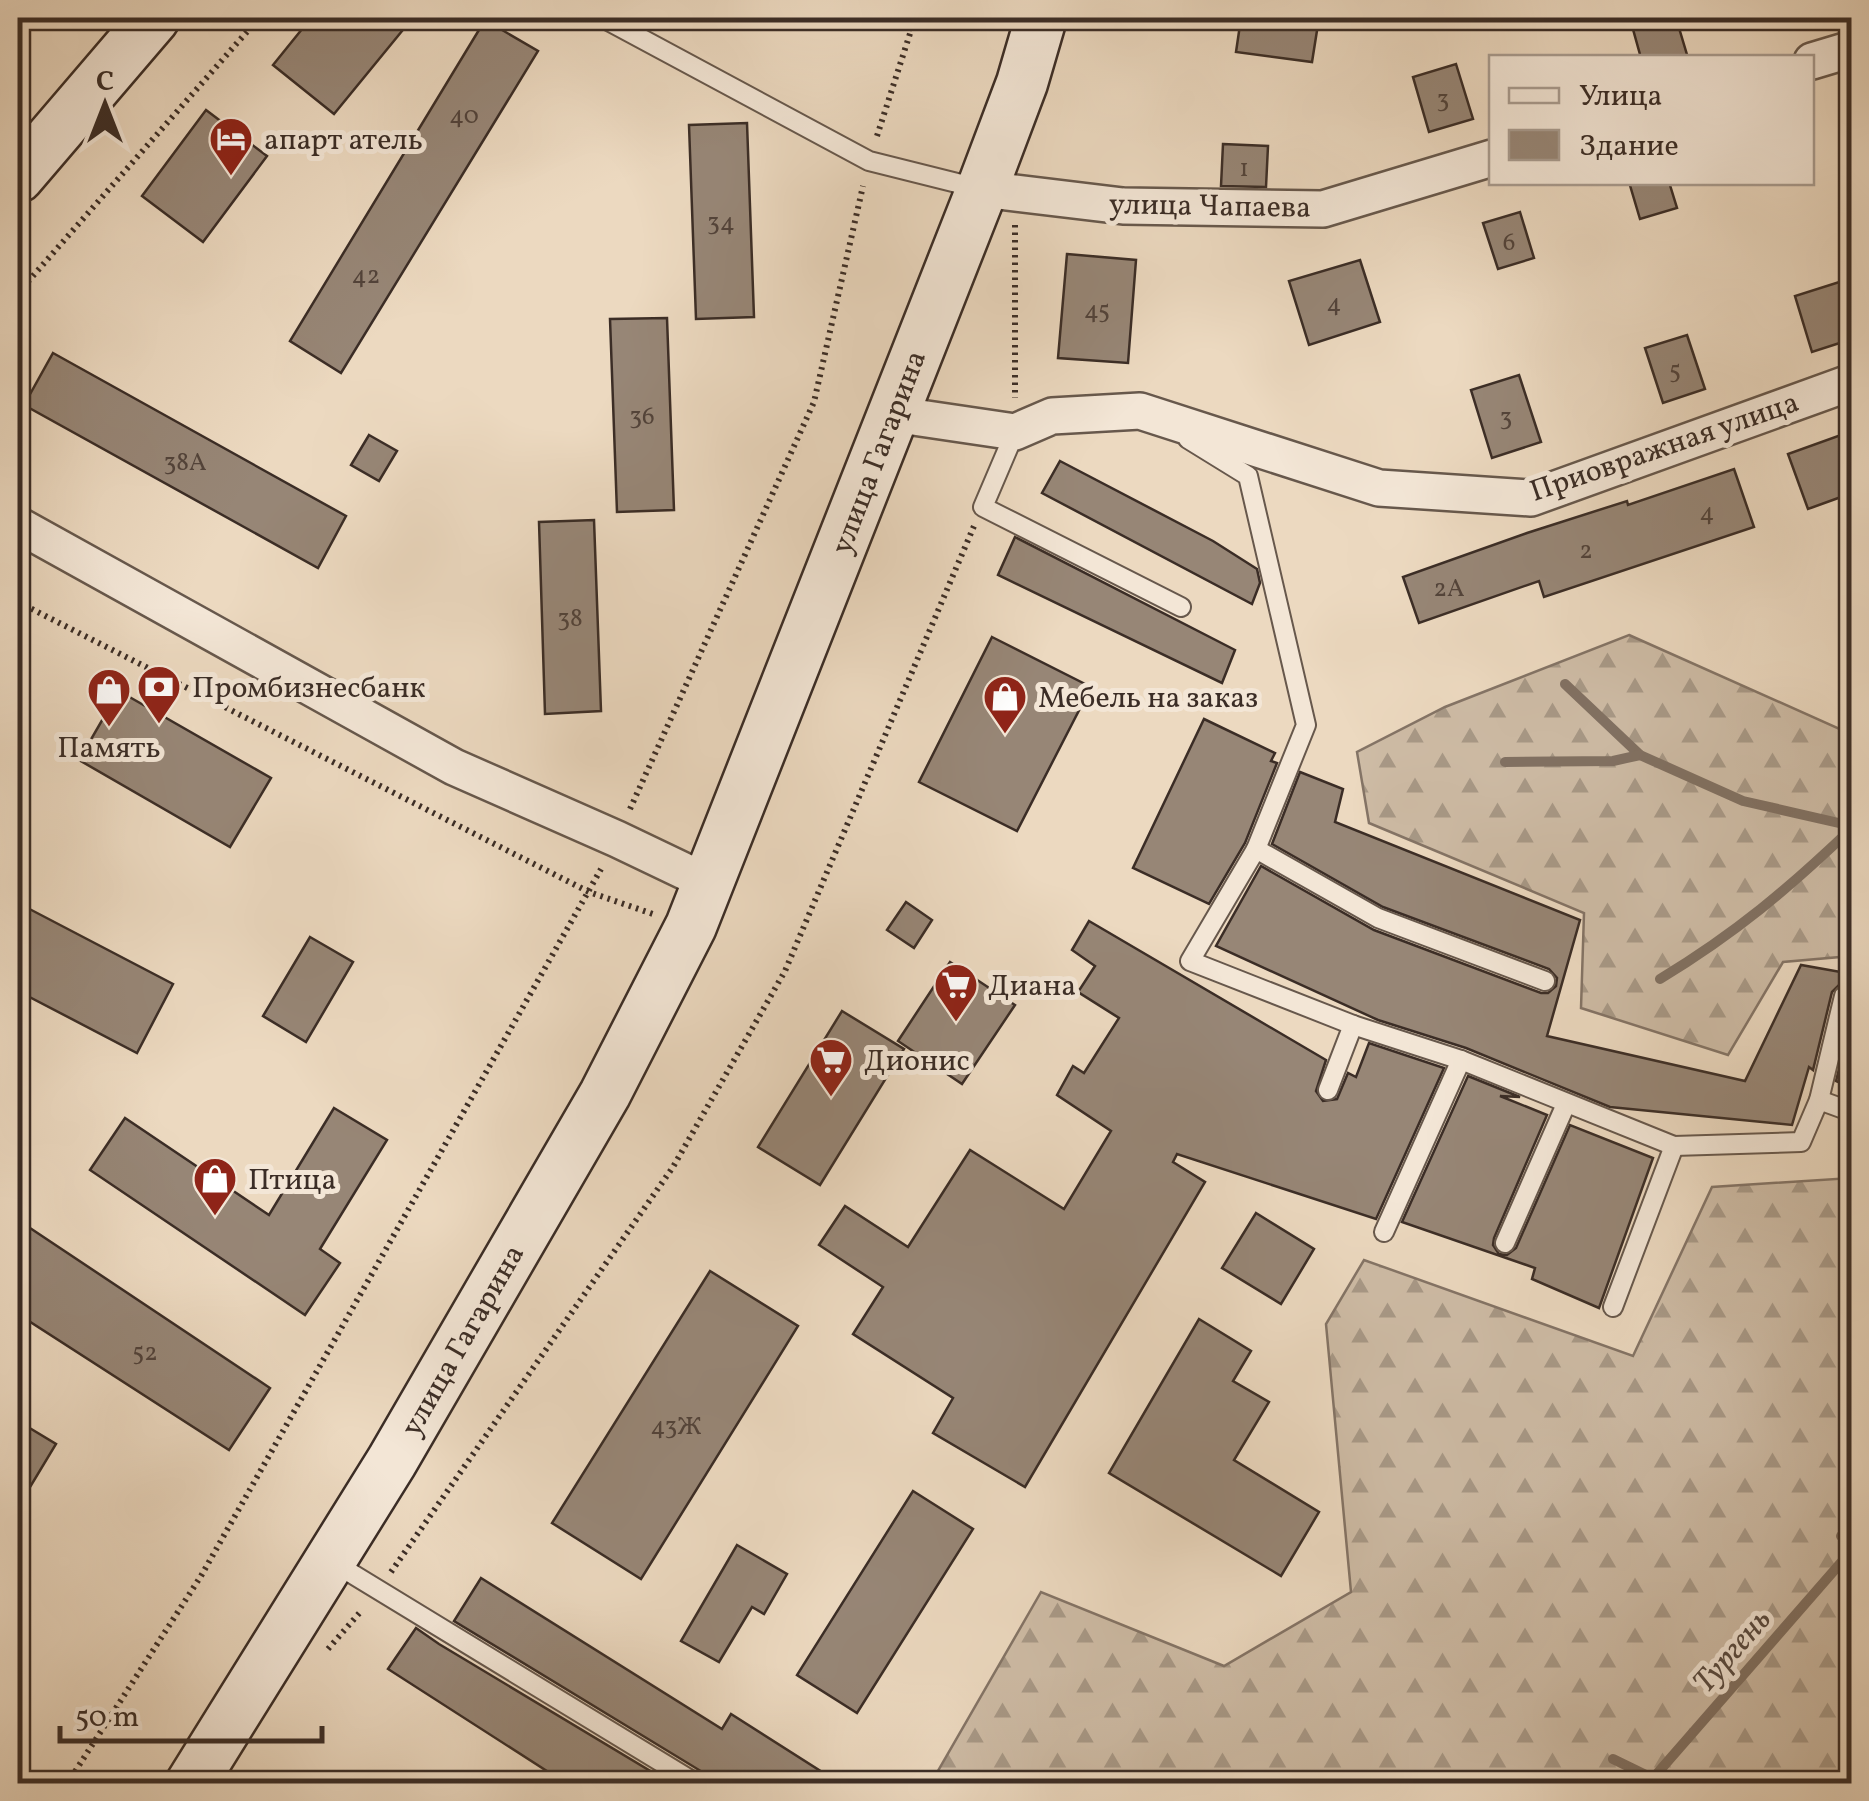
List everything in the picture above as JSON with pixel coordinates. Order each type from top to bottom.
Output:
[{"type":"street","points":[[18,176],[154,18]]},
{"type":"street","name":"улица Гагарина","points":[[191,1784],[392,1462],[605,1094],[691,926],[982,189],[1022,84],[1041,18]]},
{"type":"street","points":[[1814,60],[1852,48]]},
{"type":"street","name":"улица Чапаева","points":[[982,189],[1123,206],[1323,209],[1489,159]]},
{"type":"street","name":"Приовражная улица","points":[[893,414],[1015,432],[1052,416],[1140,411],[1379,488],[1531,498],[1852,382]]},
{"type":"street","points":[[18,525],[454,768],[709,884]]},
{"type":"lane","points":[[603,18],[869,161],[982,189]]},
{"type":"lane","points":[[1140,411],[1248,476],[1306,725],[1256,849],[1190,961],[1353,1024],[1461,1060],[1674,1146],[1800,1142],[1819,1100],[1844,996]]},
{"type":"lane","points":[[1015,432],[982,507],[1181,607]]},
{"type":"lane","points":[[1256,849],[1378,918],[1545,980]]},
{"type":"lane","points":[[1328,1090],[1353,1024]]},
{"type":"lane","points":[[1384,1232],[1461,1060]]},
{"type":"lane","points":[[1819,1100],[1852,1112]]},
{"type":"lane","points":[[1506,1243],[1566,1104]]},
{"type":"lane","points":[[1613,1308],[1674,1146]]},
{"type":"lane","points":[[330,1560],[696,1784]]},
{"type":"path","points":[[18,293],[259,18]]},
{"type":"path","points":[[890,18],[913,29]]},
{"type":"path","points":[[67,1784],[201,1576],[617,839],[814,402],[869,161],[916,18]]},
{"type":"path","points":[[320,1658],[380,1590],[673,1167],[785,971],[982,507]]},
{"type":"path","points":[[18,602],[589,892],[667,919]]},
{"type":"green space","points":[[1629,635],[1851,734],[1851,956],[1783,962],[1728,1055],[1581,1008],[1584,913],[1369,823],[1357,752],[1445,707]]},
{"type":"green space","points":[[1851,1178],[1851,1783],[931,1783],[1041,1592],[1224,1666],[1351,1592],[1326,1324],[1364,1260],[1633,1356],[1712,1187]]},
{"type":"building","points":[[311,18],[385,18],[402,31],[334,114],[273,65]]},
{"type":"building","points":[[1241,18],[1319,18],[1312,62],[1236,52]]},
{"type":"building","points":[[1676,18],[1687,55],[1640,55],[1631,22]]},
{"type":"building","points":[[485,20],[538,51],[341,373],[290,341]]},
{"type":"building","points":[[1456,64],[1473,119],[1429,132],[1413,77]]},
{"type":"building","points":[[206,110],[267,156],[203,242],[142,196]]},
{"type":"building","points":[[747,123],[754,317],[696,319],[689,125]]},
{"type":"building","points":[[1223,144],[1268,146],[1266,187],[1221,186]]},
{"type":"building","points":[[1630,185],[1670,185],[1677,208],[1640,219]]},
{"type":"building","points":[[1520,212],[1534,258],[1498,269],[1483,223]]},
{"type":"building","points":[[1067,254],[1136,260],[1128,363],[1058,358]]},
{"type":"building","points":[[1360,260],[1380,322],[1309,345],[1289,281]]},
{"type":"building","points":[[1852,278],[1852,339],[1812,352],[1795,296]]},
{"type":"building","points":[[667,318],[674,510],[617,512],[610,319]]},
{"type":"building","points":[[1687,335],[1705,389],[1663,403],[1645,348]]},
{"type":"building","points":[[53,353],[346,516],[318,568],[24,405]]},
{"type":"building","points":[[1519,375],[1541,442],[1492,458],[1471,390]]},
{"type":"building","points":[[1852,431],[1852,493],[1808,509],[1788,454]]},
{"type":"building","points":[[369,435],[397,451],[379,481],[351,465]]},
{"type":"building","points":[[1060,461],[1213,541],[1257,569],[1260,583],[1252,604],[1042,493]]},
{"type":"building","points":[[1734,469],[1754,527],[1544,597],[1539,581],[1419,623],[1403,577],[1527,533],[1627,501],[1628,505]]},
{"type":"building","points":[[594,520],[601,711],[545,714],[539,522]]},
{"type":"building","points":[[1015,537],[1235,650],[1222,683],[998,575]]},
{"type":"building","name":"Мебель на заказ","points":[[992,637],[1091,687],[1017,831],[919,782]]},
{"type":"building","points":[[119,691],[271,778],[230,847],[79,760]]},
{"type":"building","points":[[1204,719],[1275,753],[1271,761],[1277,763],[1245,843],[1209,904],[1133,868]]},
{"type":"building","points":[[1300,772],[1343,789],[1335,822],[1580,920],[1547,1036],[1745,1081],[1801,965],[1852,974],[1852,986],[1840,984],[1832,992],[1813,1070],[1809,1067],[1792,1125],[1610,1107],[1466,1048],[1378,1020],[1216,946],[1261,866],[1374,930],[1541,993],[1556,986],[1557,978],[1549,969],[1383,907],[1272,844]]},
{"type":"building","points":[[906,902],[932,920],[914,948],[887,930]]},
{"type":"building","points":[[18,903],[173,984],[137,1053],[18,991]]},
{"type":"building","points":[[1089,921],[1326,1060],[1316,1091],[1323,1101],[1337,1099],[1348,1073],[1356,1077],[1369,1043],[1444,1068],[1376,1219],[1177,1154],[1173,1162],[1205,1182],[1025,1487],[933,1433],[953,1398],[853,1334],[883,1287],[819,1245],[845,1206],[908,1247],[970,1150],[1064,1209],[1111,1131],[1057,1095],[1073,1066],[1084,1073],[1119,1018],[1078,992],[1095,966],[1072,950]]},
{"type":"building","points":[[310,937],[353,962],[306,1042],[263,1016]]},
{"type":"building","name":"Диана","points":[[950,962],[1015,1005],[962,1084],[898,1041]]},
{"type":"building","name":"Дионис","points":[[842,1011],[904,1049],[820,1185],[758,1147]]},
{"type":"building","points":[[1852,1018],[1852,1088],[1836,1081]]},
{"type":"building","points":[[1468,1076],[1520,1097],[1500,1096],[1547,1115],[1494,1238],[1493,1245],[1499,1254],[1507,1255],[1516,1248],[1570,1125],[1653,1158],[1599,1308],[1532,1279],[1535,1268],[1402,1222]]},
{"type":"building","name":"Птица","points":[[334,1108],[387,1140],[320,1249],[340,1263],[305,1315],[90,1170],[125,1118],[269,1215]]},
{"type":"building","points":[[1256,1213],[1314,1249],[1281,1304],[1222,1268]]},
{"type":"building","points":[[18,1220],[270,1388],[229,1450],[18,1314]]},
{"type":"building","points":[[710,1271],[798,1326],[641,1579],[552,1523]]},
{"type":"building","points":[[1199,1319],[1251,1351],[1233,1381],[1269,1402],[1234,1460],[1319,1512],[1281,1576],[1109,1473]]},
{"type":"building","points":[[18,1421],[56,1444],[18,1507]]},
{"type":"building","points":[[913,1491],[973,1529],[857,1713],[797,1675]]},
{"type":"building","points":[[737,1545],[787,1574],[764,1614],[752,1607],[719,1662],[681,1641]]},
{"type":"building","points":[[481,1578],[722,1729],[731,1714],[841,1784],[709,1784],[704,1773],[454,1621]]},
{"type":"building","points":[[416,1628],[672,1784],[567,1784],[388,1669]]},
{"type":"waterway","points":[[1565,684],[1640,755],[1743,801],[1852,826]]},
{"type":"waterway","points":[[1505,762],[1613,761],[1640,755]]},
{"type":"waterway","points":[[1660,979],[1760,909],[1852,828]]},
{"type":"waterway","points":[[1841,1536],[1852,1541]]},
{"type":"waterway","name":"Тургень","points":[[1648,1784],[1852,1550]]},
{"type":"waterway","points":[[1613,1759],[1652,1778]]},
{"type":"place","name":"апарт атель","points":[[231,177]]},
{"type":"place","name":"Промбизнесбанк","points":[[159,725]]},
{"type":"place","name":"Память","points":[[109,728]]},
{"type":"place","name":"Мебель на заказ","points":[[1005,735]]},
{"type":"place","name":"Диана","points":[[956,1023]]},
{"type":"place","name":"Дионис","points":[[831,1098]]},
{"type":"place","name":"Птица","points":[[215,1217]]}]
